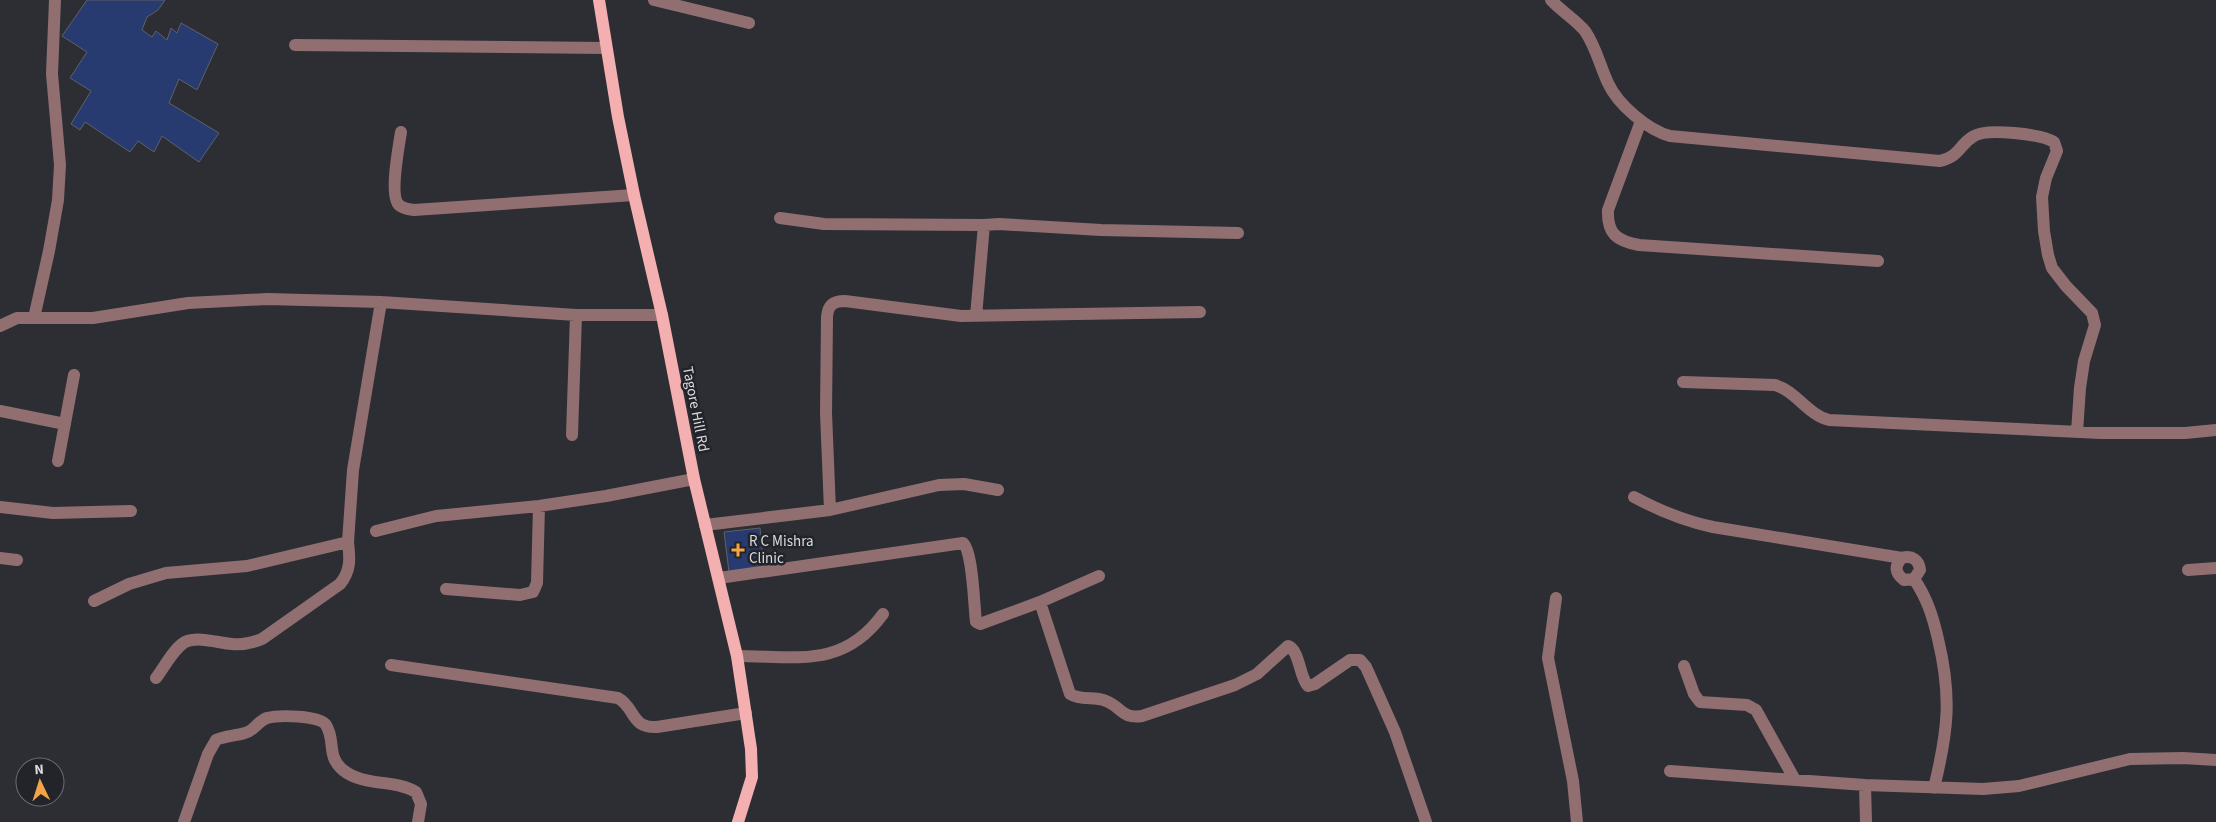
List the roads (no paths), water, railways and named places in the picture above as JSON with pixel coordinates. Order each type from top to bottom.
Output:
[{"type":"main road","name":"Tagore Hill Rd","points":[[599,0],[606,48],[634,196],[662,315],[694,479],[737,656],[751,749],[752,777],[738,822]]},
{"type":"street","points":[[34,318],[58,200],[60,165],[52,74],[55,0]]},
{"type":"street","points":[[654,0],[749,23]]},
{"type":"street","points":[[1551,0],[1584,30],[1592,43],[1608,84],[1618,100],[1654,131],[1670,136],[1940,161],[1956,155],[1973,136],[1981,133],[1996,132],[2044,138],[2054,142],[2057,150],[2046,178],[2042,197],[2044,231],[2048,255],[2057,274],[2092,313],[2095,325],[2084,361],[2077,432]]},
{"type":"street","points":[[295,45],[606,48]]},
{"type":"street","points":[[1639,118],[1608,210],[1609,224],[1612,232],[1623,241],[1639,245],[1878,262]]},
{"type":"street","points":[[401,132],[395,189],[397,203],[406,209],[634,196]]},
{"type":"street","points":[[780,218],[824,224],[999,224],[1101,230],[1238,233]]},
{"type":"street","points":[[976,316],[984,225]]},
{"type":"street","points":[[0,326],[17,318],[93,318],[188,302],[267,299],[382,302],[576,315],[662,315]]},
{"type":"street","points":[[830,510],[826,413],[827,317],[830,305],[838,301],[845,301],[913,311],[976,316],[1200,312]]},
{"type":"street","points":[[156,678],[185,642],[201,640],[233,645],[262,639],[340,584],[346,577],[349,566],[348,542],[353,470],[382,302]]},
{"type":"street","points":[[572,436],[576,315]]},
{"type":"street","points":[[58,461],[74,375]]},
{"type":"street","points":[[1683,382],[1775,385],[1788,390],[1821,418],[1829,420],[2077,432],[2185,433],[2216,430]]},
{"type":"street","points":[[0,411],[65,424]]},
{"type":"street","points":[[376,531],[436,516],[539,506],[606,496],[694,479]]},
{"type":"street","points":[[705,526],[830,510],[939,485],[964,484],[998,490]]},
{"type":"street","points":[[1634,497],[1661,512],[1685,521],[1917,560],[1920,570],[1914,579],[1930,606],[1947,682],[1947,723],[1934,788]]},
{"type":"street","points":[[446,589],[520,594],[533,592],[537,583],[539,506]]},
{"type":"street","points":[[0,507],[53,514],[131,511]]},
{"type":"street","points":[[94,601],[129,584],[166,573],[247,566],[348,542]]},
{"type":"street","points":[[719,578],[963,543],[967,548],[977,624],[980,624],[1040,602],[1099,576]]},
{"type":"street","points":[[0,558],[17,560]]},
{"type":"street","points":[[2188,570],[2216,568]]},
{"type":"street","points":[[1556,598],[1548,658],[1573,781],[1577,822]]},
{"type":"street","points":[[1040,602],[1070,694],[1076,697],[1104,700],[1131,717],[1142,716],[1235,685],[1258,674],[1288,646],[1294,650],[1304,682],[1308,686],[1315,684],[1350,660],[1360,660],[1366,667],[1395,732],[1426,822]]},
{"type":"street","points":[[737,656],[818,657],[831,654],[864,636],[883,614]]},
{"type":"street","points":[[391,666],[618,698],[625,704],[636,721],[645,727],[657,727],[746,713]]},
{"type":"street","points":[[1684,666],[1694,694],[1700,702],[1747,704],[1756,710],[1795,780]]},
{"type":"street","points":[[184,822],[208,754],[216,740],[247,733],[261,722],[276,717],[321,720],[326,724],[329,731],[331,750],[335,762],[344,771],[359,778],[408,787],[416,792],[421,804],[418,822]]},
{"type":"street","points":[[1670,771],[1865,785],[1983,789],[2020,786],[2130,758],[2216,760]]},
{"type":"street","points":[[1865,785],[1866,822]]},
{"type":"place","name":"R C Mishra Clinic","points":[[738,550]]}]
